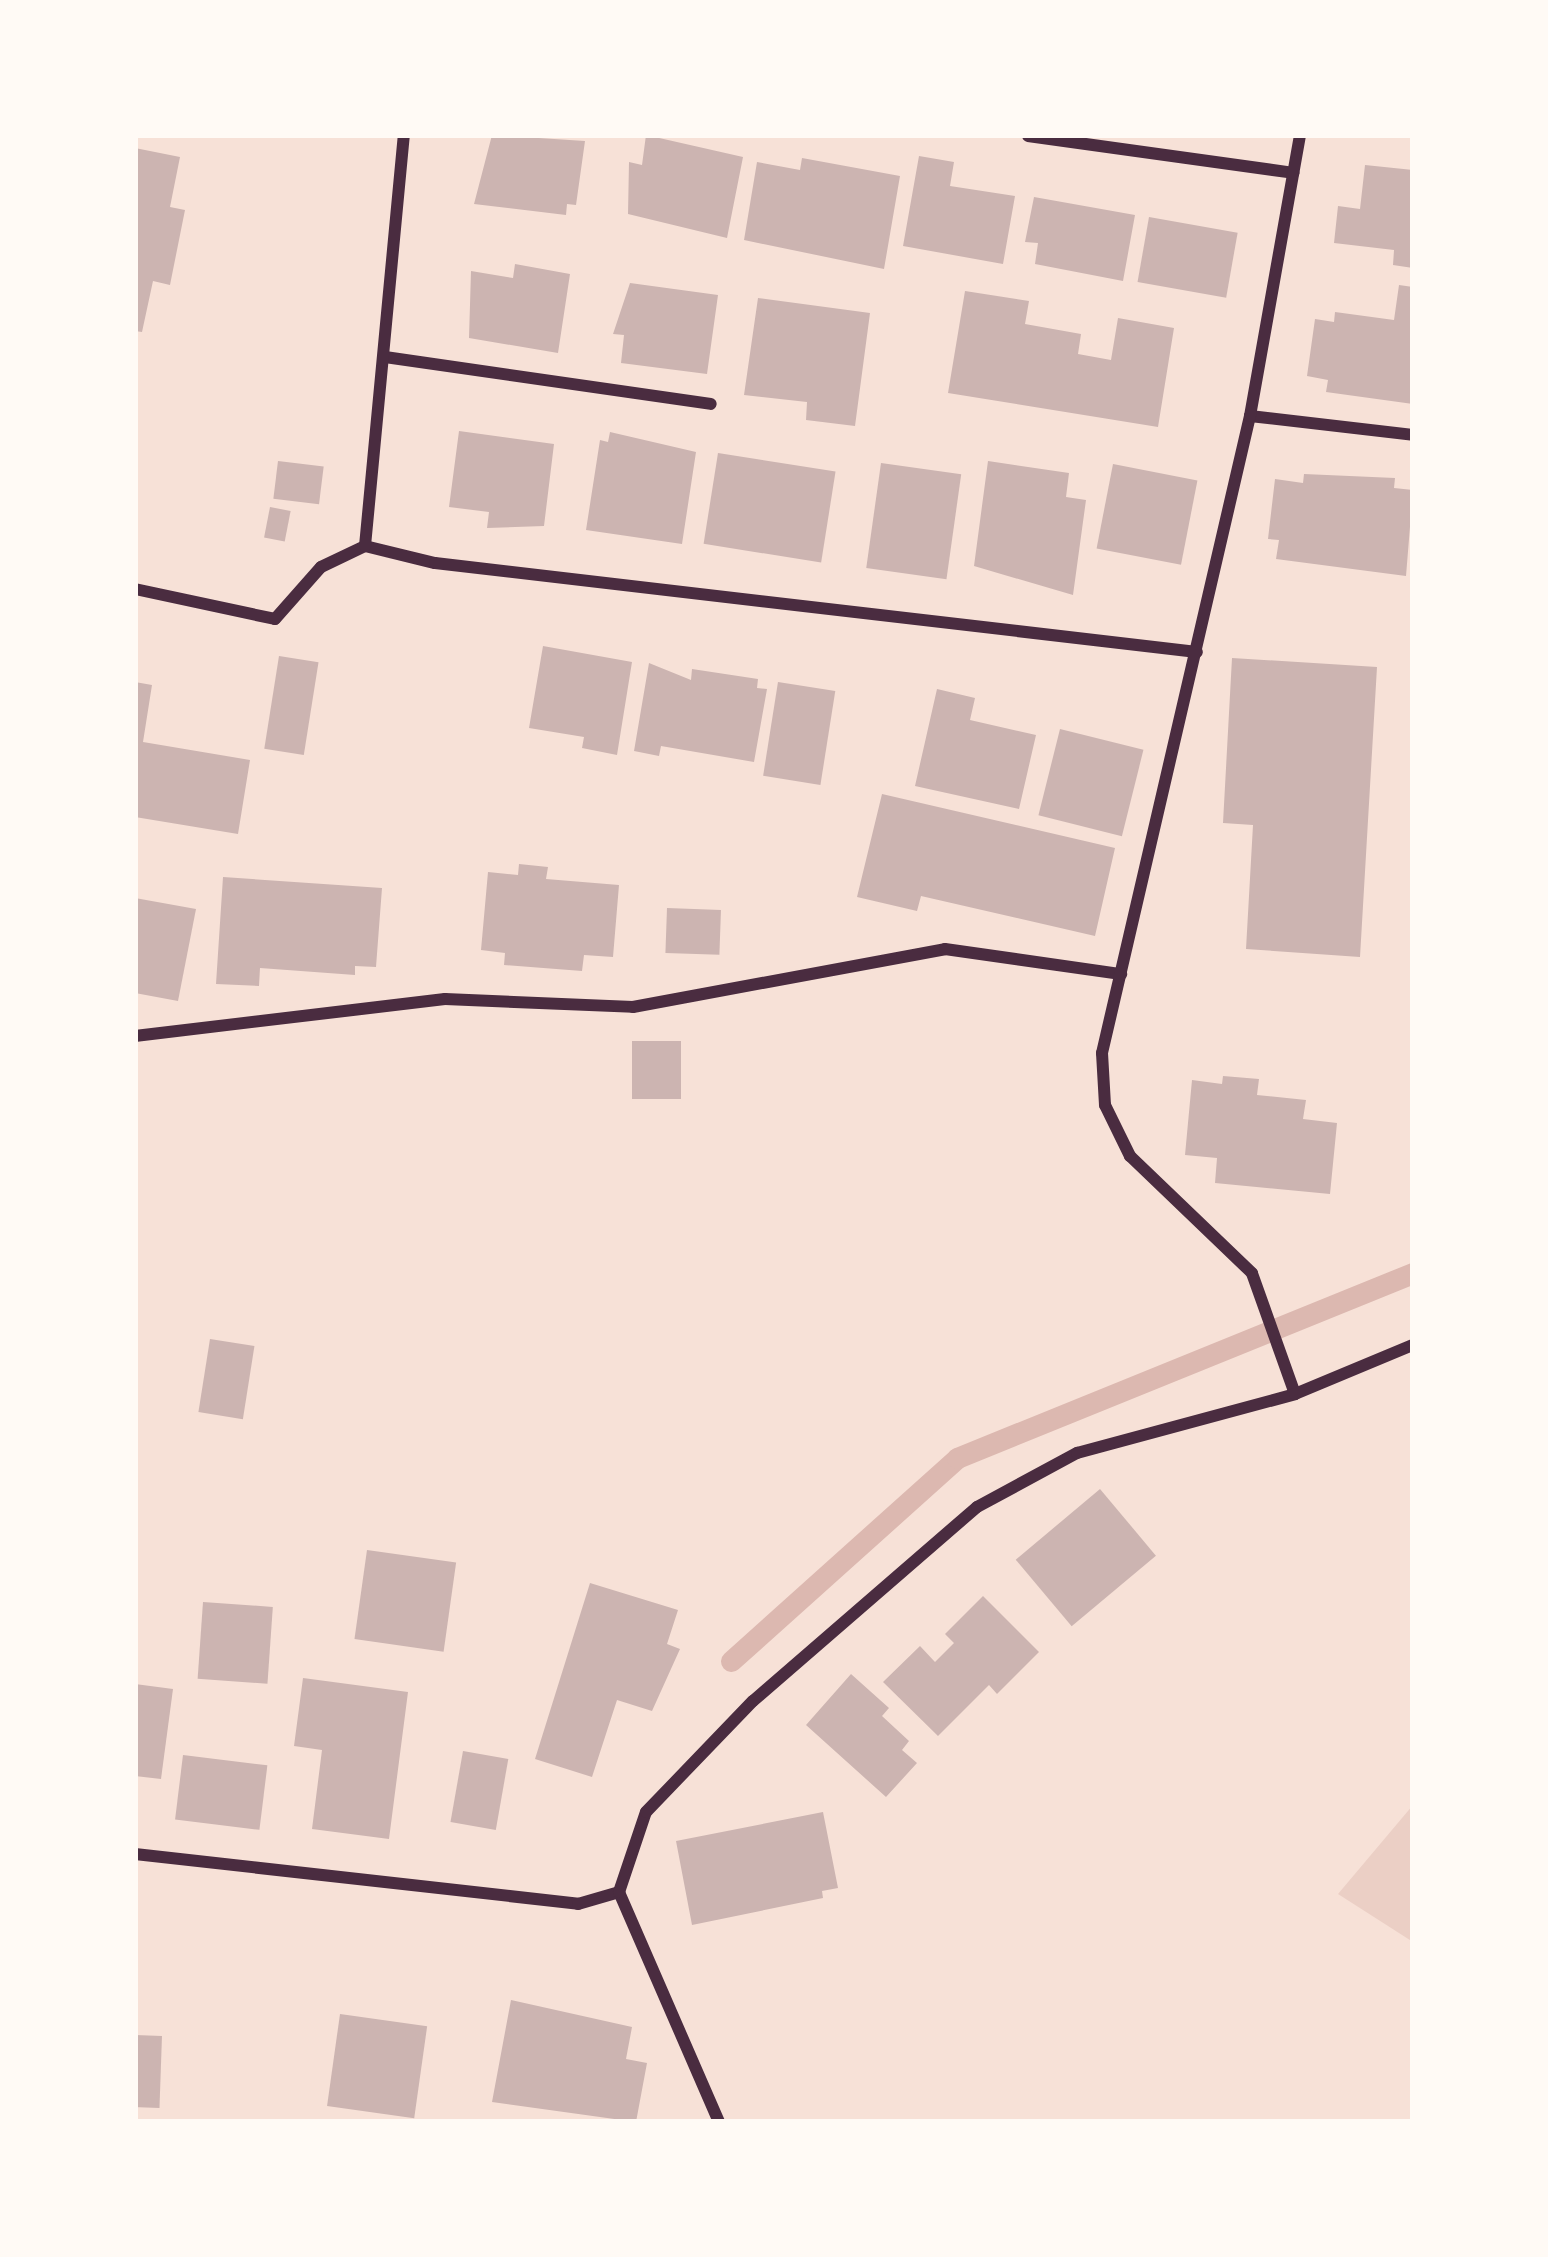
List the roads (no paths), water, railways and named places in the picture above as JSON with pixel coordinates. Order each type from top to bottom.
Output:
[{"type":"street","points":[[365,546],[404,135]]},
{"type":"street","points":[[1295,1394],[1252,1273],[1130,1156],[1106,1105],[1102,1053],[1250,416],[1300,135]]},
{"type":"street","points":[[1028,136],[1293,173]]},
{"type":"street","points":[[385,357],[711,404]]},
{"type":"street","points":[[1250,416],[1413,436]]},
{"type":"street","points":[[135,589],[275,619],[321,567],[365,546],[435,563],[1197,652]]},
{"type":"street","points":[[135,1036],[445,999],[633,1007],[945,949],[1120,974]]},
{"type":"street","points":[[719,2122],[670,1994],[619,1892],[646,1812],[753,1701],[977,1507],[1077,1453],[1295,1394],[1413,1345]]},
{"type":"street","points":[[135,1854],[578,1904],[619,1892]]},
{"type":"waterway","points":[[731,1661],[957,1458],[1413,1273]]}]
